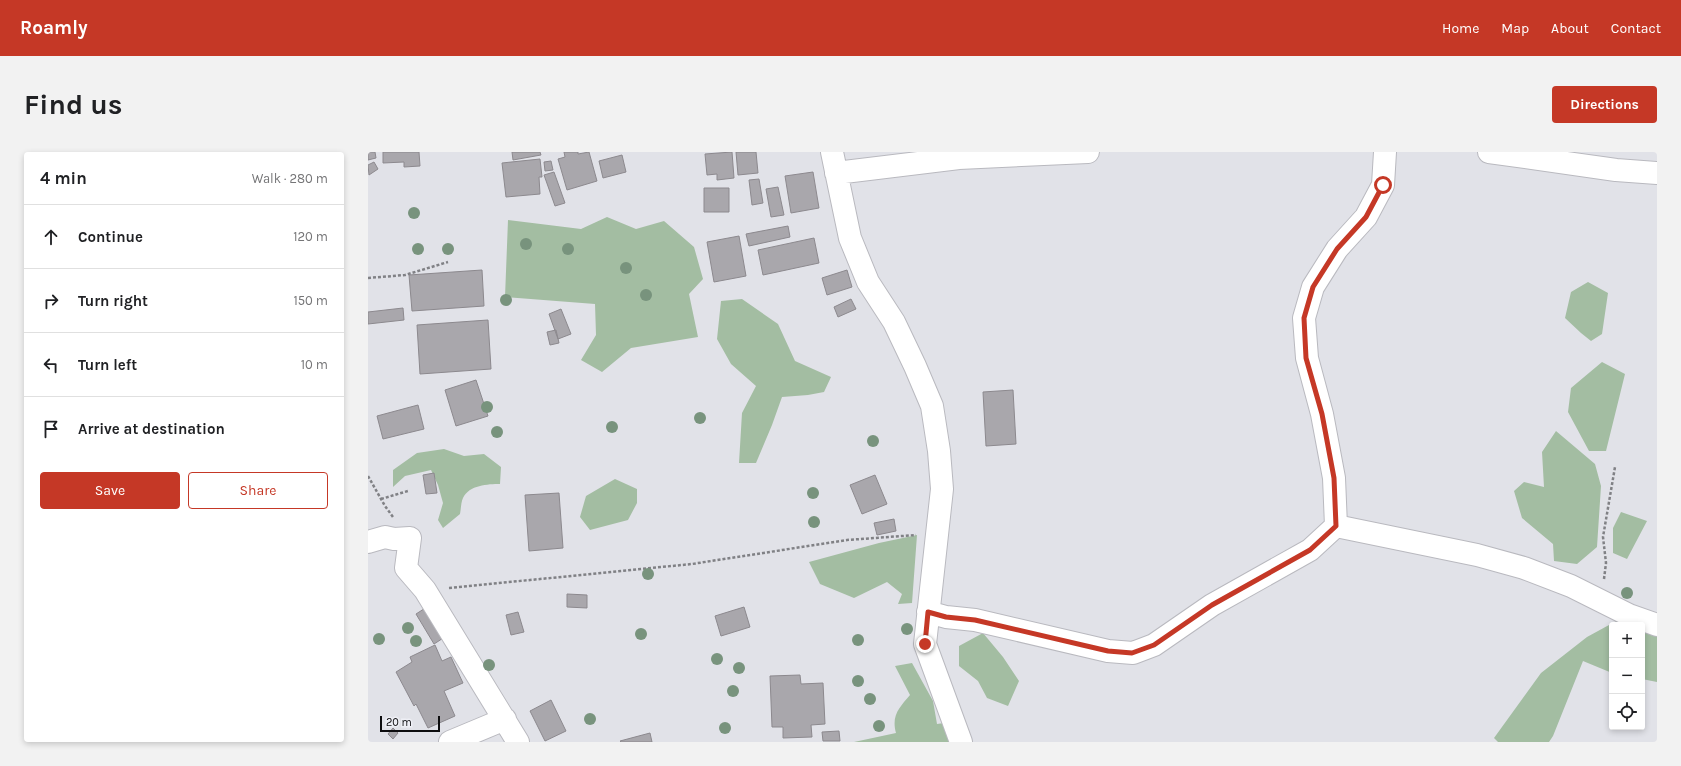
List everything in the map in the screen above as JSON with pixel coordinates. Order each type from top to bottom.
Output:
[{"type":"street","points":[[832,152],[850,238],[868,282],[894,322],[932,406],[939,451],[942,489],[925,644],[961,742]]},
{"type":"street","points":[[836,174],[960,158],[1088,152]]},
{"type":"street","points":[[928,612],[946,617],[975,620],[1108,651],[1132,653],[1154,645],[1212,605],[1310,550],[1336,526],[1334,478],[1322,414],[1306,358],[1304,318],[1313,287],[1337,249],[1366,217],[1383,185],[1385,152]]},
{"type":"street","points":[[1489,152],[1616,170],[1657,173]]},
{"type":"street","points":[[1336,526],[1477,555],[1524,568],[1570,586],[1629,615],[1657,625]]},
{"type":"street","points":[[368,542],[385,537],[394,539],[410,538],[406,568],[425,590],[480,683],[505,719],[518,742]]},
{"type":"street","points":[[450,742],[505,719]]},
{"type":"path","points":[[368,278],[405,275],[448,262]]},
{"type":"path","points":[[1600,601],[1606,563],[1603,537],[1615,467]]},
{"type":"path","points":[[368,476],[381,499],[410,538]]},
{"type":"path","points":[[381,499],[408,491]]},
{"type":"path","points":[[425,590],[692,564],[847,540],[937,534]]},
{"type":"green space","points":[[607,217],[636,229],[664,221],[694,247],[703,279],[689,294],[698,337],[631,348],[602,372],[581,360],[596,335],[595,304],[505,297],[508,220],[581,229]]},
{"type":"green space","points":[[1588,282],[1608,293],[1602,334],[1591,341],[1565,318],[1571,292]]},
{"type":"green space","points":[[742,299],[778,324],[795,361],[831,377],[824,392],[782,397],[756,463],[739,463],[742,413],[756,386],[731,364],[717,339],[721,301]]},
{"type":"green space","points":[[1602,362],[1625,374],[1606,451],[1589,451],[1568,412],[1571,388]]},
{"type":"green space","points":[[1556,431],[1595,464],[1601,486],[1597,547],[1577,564],[1554,561],[1553,544],[1522,518],[1514,491],[1524,482],[1544,487],[1542,452]]},
{"type":"green space","points":[[444,449],[464,456],[484,454],[501,467],[500,484],[479,486],[470,490],[463,498],[460,514],[443,528],[438,520],[443,503],[438,485],[431,470],[405,476],[393,487],[393,470],[417,453]]},
{"type":"green space","points":[[615,479],[637,489],[637,503],[628,520],[590,530],[580,517],[586,496]]},
{"type":"green space","points":[[1621,512],[1647,521],[1627,559],[1613,553],[1613,528]]},
{"type":"green space","points":[[917,535],[912,603],[898,604],[902,594],[887,582],[854,598],[820,584],[809,562],[879,543]]},
{"type":"green space","points":[[1620,619],[1626,622],[1614,622]]},
{"type":"green space","points":[[1609,625],[1609,672],[1583,661],[1553,736],[1549,742],[1498,742],[1494,738],[1541,673],[1587,637]]},
{"type":"green space","points":[[1645,631],[1657,636],[1657,682],[1645,680]]},
{"type":"green space","points":[[983,633],[1003,657],[1019,681],[1008,706],[987,698],[978,681],[959,666],[959,646]]},
{"type":"green space","points":[[912,663],[933,701],[937,724],[944,723],[949,742],[854,742],[896,733],[895,721],[897,712],[910,695],[895,666]]},
{"type":"building","points":[[368,152],[375,152],[376,158],[368,160]]},
{"type":"building","points":[[383,152],[419,152],[420,166],[404,167],[404,162],[383,163]]},
{"type":"building","points":[[512,152],[540,152],[541,155],[513,160]]},
{"type":"building","points":[[564,152],[578,152],[578,154],[589,152],[597,181],[567,190],[558,159],[565,157]]},
{"type":"building","points":[[732,152],[734,178],[717,180],[717,174],[707,175],[705,154]]},
{"type":"building","points":[[736,152],[756,152],[758,173],[738,175]]},
{"type":"building","points":[[622,155],[626,172],[603,178],[599,161]]},
{"type":"building","points":[[540,159],[542,177],[539,177],[540,194],[506,197],[502,163]]},
{"type":"building","points":[[551,161],[553,170],[545,171],[544,162]]},
{"type":"building","points":[[374,162],[378,169],[369,175],[368,165]]},
{"type":"building","points":[[554,172],[565,203],[555,206],[544,175]]},
{"type":"building","points":[[813,172],[819,208],[791,213],[785,176]]},
{"type":"building","points":[[759,179],[763,203],[752,205],[749,180]]},
{"type":"building","points":[[778,187],[784,215],[771,217],[766,189]]},
{"type":"building","points":[[704,188],[729,188],[729,212],[704,212]]},
{"type":"building","points":[[788,226],[790,237],[749,246],[746,234]]},
{"type":"building","points":[[739,236],[746,276],[714,282],[707,242]]},
{"type":"building","points":[[814,238],[819,263],[763,275],[758,250]]},
{"type":"building","points":[[482,270],[484,306],[412,311],[409,275]]},
{"type":"building","points":[[847,270],[852,287],[827,295],[822,278]]},
{"type":"building","points":[[851,299],[856,309],[838,317],[834,307]]},
{"type":"building","points":[[403,308],[404,320],[368,324],[368,312]]},
{"type":"building","points":[[561,309],[571,334],[558,339],[549,314]]},
{"type":"building","points":[[488,320],[491,369],[420,374],[417,325]]},
{"type":"building","points":[[556,330],[559,343],[550,345],[547,332]]},
{"type":"building","points":[[476,380],[488,416],[456,426],[445,390]]},
{"type":"building","points":[[1013,390],[1016,444],[986,446],[983,392]]},
{"type":"building","points":[[418,405],[424,429],[383,439],[377,416]]},
{"type":"building","points":[[434,473],[437,493],[426,494],[423,475]]},
{"type":"building","points":[[875,475],[887,504],[862,514],[850,485]]},
{"type":"building","points":[[559,493],[563,548],[529,551],[525,495]]},
{"type":"building","points":[[894,519],[896,531],[877,535],[874,523]]},
{"type":"building","points":[[567,594],[587,595],[587,608],[567,607]]},
{"type":"building","points":[[430,605],[448,635],[434,644],[416,614]]},
{"type":"building","points":[[744,607],[750,627],[721,636],[715,616]]},
{"type":"building","points":[[518,612],[524,632],[511,635],[506,615]]},
{"type":"building","points":[[435,645],[442,661],[451,657],[463,683],[444,691],[455,716],[428,728],[416,704],[414,706],[396,672],[412,662],[410,657]]},
{"type":"building","points":[[800,675],[801,684],[823,683],[825,724],[811,725],[812,737],[783,738],[783,727],[772,727],[770,676]]},
{"type":"building","points":[[551,700],[566,731],[545,741],[530,711]]},
{"type":"building","points":[[393,728],[398,733],[393,739],[388,734]]},
{"type":"building","points":[[839,731],[840,741],[823,741],[822,732]]},
{"type":"building","points":[[650,733],[652,742],[620,741]]},
{"type":"route","points":[[925,644],[928,612],[946,617],[975,620],[1108,651],[1132,653],[1154,645],[1212,605],[1310,550],[1336,526],[1334,478],[1322,414],[1306,358],[1304,318],[1313,287],[1337,249],[1366,217],[1383,185]]}]
